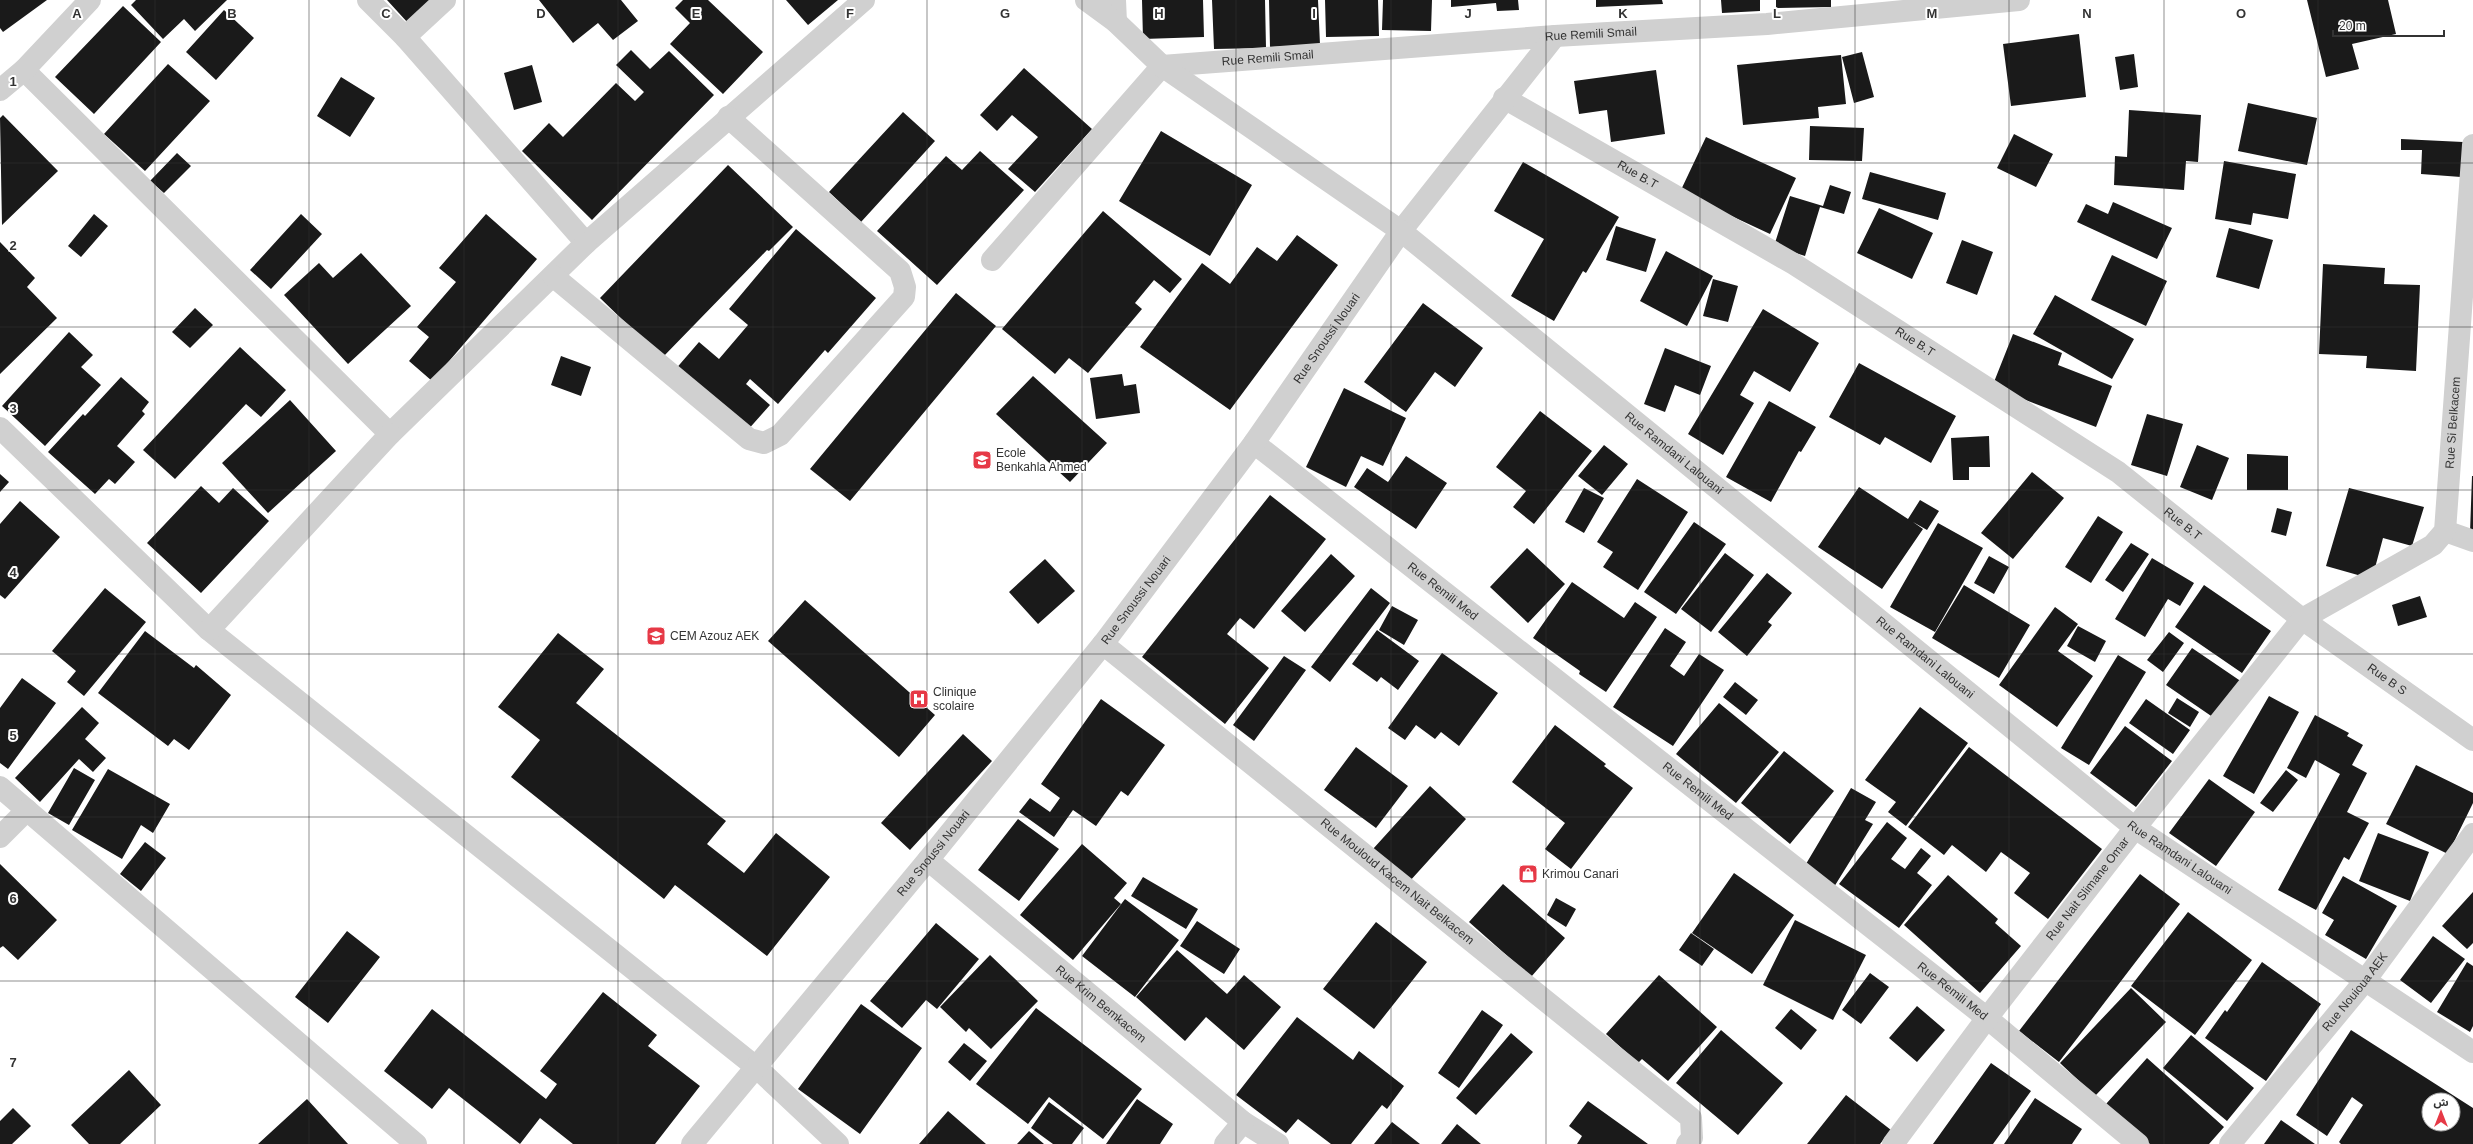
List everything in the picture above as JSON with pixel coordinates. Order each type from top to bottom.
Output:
[{"type":"street","points":[[0,90],[24,70],[90,0]]},
{"type":"street","points":[[368,0],[405,37],[586,243]]},
{"type":"street","points":[[405,37],[445,0]]},
{"type":"street","points":[[209,630],[390,434],[586,243],[728,117],[864,0]]},
{"type":"street","name":"Rue Ramdani Lalouani","points":[[1086,0],[1116,22],[1162,66],[1401,231],[2135,828],[2364,982],[2473,1052]]},
{"type":"street","points":[[1115,0],[1116,22]]},
{"type":"street","name":"Rue Remili Smail","points":[[1162,66],[1555,36],[1767,24],[2019,0]]},
{"type":"street","name":"Rue Snoussi Nouari","points":[[692,1144],[928,860],[1103,644],[1254,443],[1401,231],[1504,98],[1555,36]]},
{"type":"street","points":[[992,260],[1162,66]]},
{"type":"street","points":[[24,70],[390,434]]},
{"type":"street","name":"Rue B.T","points":[[1504,98],[1794,264],[2118,472],[2302,619]]},
{"type":"street","points":[[553,276],[749,439],[764,443],[780,435],[904,296],[905,287],[900,271],[728,117]]},
{"type":"street","name":"Rue Si Belkacem","points":[[2444,531],[2473,145]]},
{"type":"street","points":[[0,428],[209,630],[756,1067],[838,1144]]},
{"type":"street","name":"Rue Remili Med","points":[[1254,443],[1987,1018],[2138,1144]]},
{"type":"street","points":[[2302,619],[2433,545],[2444,531],[2473,541]]},
{"type":"street","name":"Rue B S","points":[[2302,619],[2473,740]]},
{"type":"street","name":"Rue Nait Slimane Omar","points":[[1894,1144],[1987,1018],[2135,828],[2302,619]]},
{"type":"street","name":"Rue Mouloud Kacem Nait Belkacem","points":[[1103,644],[1691,1118],[1692,1138],[1687,1144]]},
{"type":"street","points":[[0,787],[416,1144]]},
{"type":"street","points":[[0,837],[27,810]]},
{"type":"street","name":"Rue Nouioua AEK","points":[[2230,1144],[2364,982],[2473,834]]},
{"type":"street","name":"Rue Krim Bemkacem","points":[[928,860],[1243,1122],[1278,1144]]},
{"type":"street","points":[[1225,1144],[1243,1122]]},
{"type":"building","points":[[0,0],[47,0],[3,32],[0,28]]},
{"type":"building","points":[[136,0],[227,0],[195,31],[184,19],[163,39],[131,5]]},
{"type":"building","points":[[387,0],[432,0],[408,23]]},
{"type":"building","points":[[539,0],[621,0],[638,21],[613,40],[598,23],[573,43]]},
{"type":"building","points":[[683,0],[708,0],[763,52],[723,94],[670,44],[690,23],[675,8]]},
{"type":"building","points":[[786,0],[838,0],[808,25]]},
{"type":"building","points":[[1142,0],[1203,0],[1204,37],[1143,39]]},
{"type":"building","points":[[1212,0],[1265,0],[1266,48],[1214,49]]},
{"type":"building","points":[[1269,0],[1318,0],[1320,45],[1270,47]]},
{"type":"building","points":[[1325,0],[1378,0],[1379,36],[1326,37]]},
{"type":"building","points":[[1383,0],[1432,0],[1431,31],[1382,30]]},
{"type":"building","points":[[1451,0],[1518,0],[1519,10],[1497,11],[1496,3],[1451,7]]},
{"type":"building","points":[[1596,0],[1662,0],[1663,4],[1596,7]]},
{"type":"building","points":[[1721,0],[1760,0],[1760,11],[1722,13]]},
{"type":"building","points":[[1776,0],[1831,0],[1831,7],[1776,8]]},
{"type":"building","points":[[2307,0],[2388,0],[2396,34],[2352,44],[2359,69],[2326,77]]},
{"type":"building","points":[[123,6],[161,42],[94,114],[55,77]]},
{"type":"building","points":[[224,10],[254,38],[216,80],[186,52]]},
{"type":"building","points":[[2079,34],[2086,97],[2011,106],[2003,44]]},
{"type":"building","points":[[631,50],[650,69],[669,51],[714,95],[592,220],[522,151],[549,123],[563,137],[616,83],[635,101],[644,92],[616,65]]},
{"type":"building","points":[[1862,52],[1874,97],[1854,103],[1842,57]]},
{"type":"building","points":[[2134,54],[2138,87],[2120,90],[2115,57]]},
{"type":"building","points":[[1841,55],[1846,104],[1818,107],[1819,118],[1743,125],[1737,65]]},
{"type":"building","points":[[168,64],[210,101],[145,171],[104,134]]},
{"type":"building","points":[[532,65],[542,102],[514,110],[504,73]]},
{"type":"building","points":[[1024,68],[1092,129],[1035,192],[1008,169],[1038,137],[1012,115],[997,131],[980,115]]},
{"type":"building","points":[[1656,70],[1665,134],[1611,142],[1607,110],[1579,114],[1574,81]]},
{"type":"building","points":[[341,77],[375,98],[350,137],[317,116]]},
{"type":"building","points":[[2248,103],[2317,118],[2307,165],[2238,151]]},
{"type":"building","points":[[2129,110],[2201,115],[2198,162],[2186,161],[2184,190],[2114,185],[2115,156],[2127,157]]},
{"type":"building","points":[[903,112],[935,141],[861,222],[829,192]]},
{"type":"building","points":[[3,115],[58,171],[2,225],[0,118]]},
{"type":"building","points":[[1810,126],[1864,128],[1862,161],[1809,160]]},
{"type":"building","points":[[1161,131],[1252,185],[1210,256],[1119,201]]},
{"type":"building","points":[[2014,134],[2053,154],[2036,187],[1997,168]]},
{"type":"building","points":[[1706,137],[1796,178],[1770,234],[1680,192]]},
{"type":"building","points":[[2401,139],[2463,142],[2461,177],[2421,174],[2422,150],[2401,150]]},
{"type":"building","points":[[980,151],[1024,190],[937,285],[877,231],[946,156],[962,170]]},
{"type":"building","points":[[177,153],[191,166],[164,193],[150,181]]},
{"type":"building","points":[[2224,161],[2296,174],[2288,219],[2253,213],[2251,225],[2215,219]]},
{"type":"building","points":[[1523,162],[1619,217],[1586,273],[1583,271],[1554,321],[1511,296],[1544,239],[1494,211]]},
{"type":"building","points":[[728,165],[793,227],[769,251],[767,250],[662,358],[600,298]]},
{"type":"building","points":[[1870,172],[1946,193],[1938,220],[1862,199]]},
{"type":"building","points":[[1830,185],[1851,192],[1844,214],[1820,207],[1805,256],[1774,246],[1790,196],[1823,206]]},
{"type":"building","points":[[2113,202],[2172,228],[2157,259],[2077,222],[2086,204],[2108,214]]},
{"type":"building","points":[[1879,208],[1933,233],[1912,279],[1857,253]]},
{"type":"building","points":[[1103,211],[1182,279],[1170,293],[1154,280],[1135,303],[1142,309],[1088,373],[1069,358],[1055,374],[1002,329]]},
{"type":"building","points":[[94,214],[108,226],[81,257],[68,246]]},
{"type":"building","points":[[301,214],[322,234],[271,289],[250,270]]},
{"type":"building","points":[[486,214],[537,259],[432,381],[409,361],[429,337],[417,327],[456,282],[439,268]]},
{"type":"building","points":[[1616,226],[1656,239],[1646,272],[1606,260]]},
{"type":"building","points":[[2229,228],[2273,240],[2259,289],[2216,277]]},
{"type":"building","points":[[796,229],[876,298],[828,353],[825,350],[778,404],[750,379],[746,384],[770,405],[746,432],[674,371],[699,342],[719,359],[748,325],[729,309]]},
{"type":"building","points":[[1297,235],[1338,265],[1230,410],[1140,347],[1202,263],[1230,284],[1257,247],[1277,261]]},
{"type":"building","points":[[1962,240],[1993,252],[1977,295],[1946,283]]},
{"type":"building","points":[[0,242],[35,278],[27,287],[57,318],[0,374]]},
{"type":"building","points":[[1666,251],[1713,276],[1687,326],[1640,301]]},
{"type":"building","points":[[361,253],[411,306],[348,364],[284,295],[319,263],[333,278]]},
{"type":"building","points":[[2112,255],[2167,281],[2146,326],[2091,300]]},
{"type":"building","points":[[2323,264],[2385,268],[2384,284],[2420,285],[2416,371],[2366,368],[2367,356],[2319,354]]},
{"type":"building","points":[[1713,279],[1738,286],[1728,322],[1703,316]]},
{"type":"building","points":[[956,293],[996,326],[850,501],[810,469]]},
{"type":"building","points":[[2055,295],[2134,339],[2112,379],[2033,334]]},
{"type":"building","points":[[1423,303],[1483,348],[1455,387],[1435,372],[1406,412],[1364,382]]},
{"type":"building","points":[[195,308],[213,325],[190,348],[172,332]]},
{"type":"building","points":[[1763,309],[1819,343],[1790,392],[1754,371],[1740,395],[1754,403],[1723,455],[1688,434]]},
{"type":"building","points":[[69,332],[93,355],[81,367],[101,385],[45,446],[2,406]]},
{"type":"building","points":[[2013,334],[2062,353],[2058,365],[2112,386],[2096,427],[1992,387]]},
{"type":"building","points":[[240,347],[286,390],[261,417],[246,404],[175,479],[143,450]]},
{"type":"building","points":[[1665,348],[1711,366],[1700,395],[1675,385],[1665,412],[1644,404]]},
{"type":"building","points":[[561,356],[591,367],[581,396],[551,385]]},
{"type":"building","points":[[1859,363],[1956,416],[1931,463],[1885,437],[1880,445],[1829,417]]},
{"type":"building","points":[[1122,374],[1124,386],[1136,384],[1140,413],[1096,419],[1090,378]]},
{"type":"building","points":[[1033,376],[1107,443],[1070,482],[996,414]]},
{"type":"building","points":[[121,377],[149,402],[142,411],[145,414],[117,446],[135,462],[115,484],[109,479],[95,494],[48,452],[83,414],[85,416]]},
{"type":"building","points":[[1344,388],[1406,418],[1383,466],[1361,456],[1346,487],[1306,467]]},
{"type":"building","points":[[290,400],[336,451],[268,513],[222,463]]},
{"type":"building","points":[[1769,401],[1816,427],[1801,452],[1799,451],[1771,502],[1726,477]]},
{"type":"building","points":[[1540,411],[1592,451],[1534,524],[1513,507],[1526,491],[1496,467]]},
{"type":"building","points":[[2147,414],[2183,424],[2167,476],[2131,465]]},
{"type":"building","points":[[1989,436],[1990,467],[1969,467],[1969,480],[1953,480],[1951,438]]},
{"type":"building","points":[[1604,445],[1628,464],[1602,495],[1578,476]]},
{"type":"building","points":[[2197,445],[2229,458],[2212,500],[2180,487]]},
{"type":"building","points":[[2247,454],[2288,456],[2288,490],[2247,490]]},
{"type":"building","points":[[1406,456],[1447,483],[1416,529],[1354,487],[1367,468],[1388,482]]},
{"type":"building","points":[[2032,472],[2064,498],[2013,559],[1981,533]]},
{"type":"building","points":[[0,474],[9,482],[0,492]]},
{"type":"building","points":[[2472,476],[2473,533],[2470,533]]},
{"type":"building","points":[[1637,479],[1688,512],[1638,590],[1603,567],[1613,552],[1597,542]]},
{"type":"building","points":[[201,486],[219,503],[233,488],[269,521],[201,593],[147,543]]},
{"type":"building","points":[[1859,487],[1908,519],[1920,500],[1939,511],[1927,530],[1913,522],[1923,529],[1882,589],[1818,547]]},
{"type":"building","points":[[1584,488],[1604,498],[1584,533],[1565,522]]},
{"type":"building","points":[[2349,488],[2424,507],[2412,546],[2383,538],[2372,579],[2326,566]]},
{"type":"building","points":[[1270,495],[1326,539],[1254,629],[1240,618],[1227,634],[1269,668],[1225,724],[1142,657]]},
{"type":"building","points":[[20,501],[60,537],[5,599],[0,595],[0,524]]},
{"type":"building","points":[[2277,508],[2292,512],[2286,536],[2271,532]]},
{"type":"building","points":[[2098,516],[2123,532],[2091,583],[2065,567]]},
{"type":"building","points":[[1694,522],[1726,544],[1676,614],[1644,592]]},
{"type":"building","points":[[1938,523],[1983,548],[1935,632],[1890,607]]},
{"type":"building","points":[[2131,543],[2149,554],[2123,592],[2105,580]]},
{"type":"building","points":[[1527,548],[1565,584],[1528,623],[1490,587]]},
{"type":"building","points":[[1725,553],[1754,575],[1711,632],[1681,609]]},
{"type":"building","points":[[1331,554],[1355,576],[1305,632],[1281,611]]},
{"type":"building","points":[[1989,556],[2009,567],[1994,594],[1974,583]]},
{"type":"building","points":[[2152,558],[2194,583],[2180,606],[2168,599],[2145,637],[2115,619]]},
{"type":"building","points":[[1045,559],[1075,591],[1038,624],[1009,592]]},
{"type":"building","points":[[1767,573],[1792,593],[1768,622],[1772,625],[1747,656],[1718,632]]},
{"type":"building","points":[[1572,582],[1624,618],[1635,602],[1657,617],[1606,692],[1579,674],[1580,671],[1533,638]]},
{"type":"building","points":[[1964,585],[2030,625],[1999,678],[1932,638]]},
{"type":"building","points":[[2204,585],[2271,631],[2242,673],[2175,627]]},
{"type":"building","points":[[105,588],[146,622],[84,696],[67,682],[76,671],[52,651]]},
{"type":"building","points":[[1371,588],[1390,603],[1330,682],[1311,667]]},
{"type":"building","points":[[2420,596],[2427,617],[2398,626],[2392,605]]},
{"type":"building","points":[[805,600],[935,715],[899,757],[768,641]]},
{"type":"building","points":[[1392,606],[1418,620],[1404,645],[1379,630]]},
{"type":"building","points":[[2055,607],[2078,624],[2058,651],[2093,676],[2057,727],[1999,685]]},
{"type":"building","points":[[2078,626],[2106,641],[2095,662],[2067,646]]},
{"type":"building","points":[[1665,628],[1686,642],[1670,666],[1684,676],[1699,654],[1724,670],[1673,746],[1613,707]]},
{"type":"building","points":[[1377,630],[1419,661],[1398,690],[1381,677],[1377,682],[1352,664]]},
{"type":"building","points":[[145,631],[194,668],[196,665],[231,695],[189,750],[174,739],[168,746],[98,693]]},
{"type":"building","points":[[2169,632],[2184,643],[2163,672],[2147,660]]},
{"type":"building","points":[[558,633],[604,669],[576,703],[726,821],[707,844],[744,873],[776,833],[830,877],[767,956],[675,885],[664,899],[511,777],[540,740],[498,707]]},
{"type":"building","points":[[2192,648],[2242,682],[2217,720],[2166,685]]},
{"type":"building","points":[[1442,653],[1498,693],[1459,746],[1441,732],[1435,739],[1416,725],[1405,740],[1388,728]]},
{"type":"building","points":[[2118,655],[2146,672],[2089,765],[2061,748]]},
{"type":"building","points":[[1284,656],[1306,670],[1254,741],[1233,725]]},
{"type":"building","points":[[22,678],[56,703],[8,769],[0,763],[0,708]]},
{"type":"building","points":[[1735,682],[1758,700],[1746,715],[1723,697]]},
{"type":"building","points":[[2269,696],[2299,712],[2254,794],[2223,776]]},
{"type":"building","points":[[2177,698],[2199,712],[2190,727],[2168,713]]},
{"type":"building","points":[[1101,699],[1165,745],[1128,796],[1121,791],[1096,826],[1073,810],[1054,837],[1019,812],[1030,798],[1050,812],[1060,798],[1041,784]]},
{"type":"building","points":[[2146,699],[2190,730],[2173,754],[2129,723]]},
{"type":"building","points":[[1719,703],[1779,752],[1736,803],[1676,754]]},
{"type":"building","points":[[82,707],[99,723],[85,739],[106,758],[93,772],[79,759],[40,802],[15,778]]},
{"type":"building","points":[[1920,707],[1968,743],[1906,826],[1888,812],[1896,802],[1865,780]]},
{"type":"building","points":[[2315,715],[2349,733],[2347,736],[2363,745],[2352,765],[2367,773],[2347,812],[2369,823],[2349,860],[2344,857],[2316,910],[2278,890],[2340,774],[2315,760],[2306,778],[2287,768]]},
{"type":"building","points":[[1555,725],[1606,764],[1604,766],[1633,788],[1571,869],[1545,849],[1565,823],[1512,782]]},
{"type":"building","points":[[2125,726],[2172,761],[2136,807],[2090,773]]},
{"type":"building","points":[[963,734],[992,761],[910,850],[881,823]]},
{"type":"building","points":[[1356,747],[1408,786],[1376,828],[1324,790]]},
{"type":"building","points":[[1969,747],[2102,849],[2048,919],[2014,893],[2030,873],[2001,852],[1986,872],[1952,845],[1944,855],[1908,827]]},
{"type":"building","points":[[1784,751],[1834,791],[1790,844],[1741,803]]},
{"type":"building","points":[[2416,765],[2473,793],[2473,803],[2448,854],[2386,824]]},
{"type":"building","points":[[74,768],[95,780],[69,825],[48,813]]},
{"type":"building","points":[[108,769],[170,804],[153,833],[141,825],[122,859],[72,830]]},
{"type":"building","points":[[2286,770],[2298,780],[2273,812],[2260,803]]},
{"type":"building","points":[[2209,779],[2255,812],[2216,866],[2169,833]]},
{"type":"building","points":[[1430,786],[1466,819],[1409,882],[1373,849]]},
{"type":"building","points":[[1851,788],[1876,802],[1865,820],[1873,824],[1834,887],[1803,869]]},
{"type":"building","points":[[1018,819],[1059,849],[1019,901],[978,870]]},
{"type":"building","points":[[1887,822],[1907,838],[1891,859],[1905,869],[1921,848],[1931,856],[1917,873],[1932,885],[1899,928],[1839,884]]},
{"type":"building","points":[[2378,833],[2429,852],[2410,901],[2359,881]]},
{"type":"building","points":[[145,842],[166,858],[141,891],[120,874]]},
{"type":"building","points":[[1082,844],[1127,883],[1114,898],[1121,904],[1073,960],[1020,915]]},
{"type":"building","points":[[0,864],[57,920],[18,960],[3,946],[0,948]]},
{"type":"building","points":[[1734,873],[1794,915],[1752,974],[1692,933]]},
{"type":"building","points":[[2140,874],[2180,904],[2059,1062],[2019,1031]]},
{"type":"building","points":[[1948,875],[1998,919],[1995,923],[2021,946],[1980,993],[1904,925]]},
{"type":"building","points":[[2343,876],[2397,906],[2366,959],[2325,935],[2334,920],[2322,913]]},
{"type":"building","points":[[1143,877],[1198,909],[1186,929],[1131,896]]},
{"type":"building","points":[[1503,884],[1565,938],[1531,977],[1469,922]]},
{"type":"building","points":[[2473,892],[2473,943],[2467,949],[2442,926]]},
{"type":"building","points":[[1556,898],[1576,909],[1566,927],[1547,915]]},
{"type":"building","points":[[1125,899],[1179,940],[1135,997],[1082,956]]},
{"type":"building","points":[[2188,912],[2252,960],[2195,1035],[2131,986]]},
{"type":"building","points":[[1795,920],[1866,955],[1833,1020],[1763,985]]},
{"type":"building","points":[[1197,921],[1240,949],[1224,974],[1180,946]]},
{"type":"building","points":[[1376,922],[1427,962],[1374,1029],[1323,989]]},
{"type":"building","points":[[936,923],[979,959],[937,1009],[926,1000],[902,1028],[870,1001]]},
{"type":"building","points":[[347,931],[380,957],[328,1023],[295,997]]},
{"type":"building","points":[[1691,933],[1714,949],[1702,966],[1679,950]]},
{"type":"building","points":[[2433,936],[2465,959],[2431,1003],[2400,980]]},
{"type":"building","points":[[1177,950],[1227,994],[1244,975],[1281,1007],[1244,1050],[1206,1017],[1185,1041],[1136,997]]},
{"type":"building","points":[[990,955],[1038,1001],[991,1049],[969,1028],[966,1032],[940,1007]]},
{"type":"building","points":[[2262,962],[2321,1004],[2266,1081],[2205,1038],[2225,1010],[2227,1012]]},
{"type":"building","points":[[2467,962],[2473,966],[2473,1026],[2470,1032],[2437,1012]]},
{"type":"building","points":[[1870,973],[1889,987],[1861,1024],[1842,1010]]},
{"type":"building","points":[[1659,975],[1717,1027],[1668,1081],[1642,1059],[1638,1063],[1606,1034]]},
{"type":"building","points":[[2131,988],[2166,1022],[2095,1096],[2060,1063]]},
{"type":"building","points":[[603,992],[657,1035],[648,1046],[700,1086],[655,1144],[573,1144],[540,1118],[520,1144],[449,1088],[432,1109],[384,1071],[432,1009],[546,1099],[557,1084],[540,1071]]},
{"type":"building","points":[[861,1004],[922,1048],[860,1134],[798,1089]]},
{"type":"building","points":[[1917,1006],[1945,1030],[1917,1062],[1889,1038]]},
{"type":"building","points":[[1036,1008],[1142,1089],[1103,1139],[1049,1097],[1028,1124],[976,1084]]},
{"type":"building","points":[[1791,1009],[1817,1030],[1801,1050],[1775,1028]]},
{"type":"building","points":[[1482,1010],[1503,1025],[1459,1088],[1438,1073]]},
{"type":"building","points":[[1297,1017],[1353,1060],[1359,1051],[1404,1086],[1387,1109],[1382,1105],[1351,1144],[1331,1144],[1298,1119],[1286,1133],[1236,1095]]},
{"type":"building","points":[[1721,1030],[1783,1083],[1738,1135],[1676,1083]]},
{"type":"building","points":[[2351,1030],[2448,1092],[2421,1092],[2421,1132],[2461,1132],[2461,1100],[2473,1108],[2473,1144],[2341,1144],[2339,1142],[2363,1105],[2352,1097],[2327,1136],[2296,1115]]},
{"type":"building","points":[[1511,1033],[1533,1052],[1476,1115],[1456,1098]]},
{"type":"building","points":[[2191,1035],[2254,1088],[2227,1121],[2163,1068]]},
{"type":"building","points":[[964,1043],[987,1061],[970,1081],[948,1062]]},
{"type":"building","points":[[2147,1058],[2224,1127],[2209,1144],[2150,1144],[2106,1104]]},
{"type":"building","points":[[1991,1063],[2031,1091],[1993,1144],[1933,1144]]},
{"type":"building","points":[[129,1070],[161,1105],[120,1144],[89,1144],[71,1125]]},
{"type":"building","points":[[1846,1095],[1891,1130],[1880,1144],[1807,1144]]},
{"type":"building","points":[[2035,1098],[2082,1129],[2072,1144],[2004,1144]]},
{"type":"building","points":[[307,1099],[348,1144],[258,1144]]},
{"type":"building","points":[[1137,1099],[1173,1124],[1160,1144],[1106,1144]]},
{"type":"building","points":[[1588,1101],[1648,1144],[1577,1144],[1582,1136],[1569,1126]]},
{"type":"building","points":[[1049,1102],[1084,1128],[1072,1144],[1053,1144],[1031,1128]]},
{"type":"building","points":[[13,1108],[31,1126],[12,1144],[0,1144],[0,1121]]},
{"type":"building","points":[[948,1111],[986,1144],[919,1144]]},
{"type":"building","points":[[2281,1120],[2315,1144],[2264,1144]]},
{"type":"building","points":[[1392,1122],[1420,1144],[1374,1144]]},
{"type":"building","points":[[1457,1124],[1481,1144],[1441,1144]]},
{"type":"building","points":[[1029,1131],[1044,1144],[1017,1144]]},
{"type":"place","name":"Ecole Benkahla Ahmed","points":[[982,460]]},
{"type":"place","name":"CEM Azouz AEK","points":[[656,636]]},
{"type":"place","name":"Clinique scolaire","points":[[919,699]]},
{"type":"place","name":"Krimou Canari","points":[[1528,874]]}]
